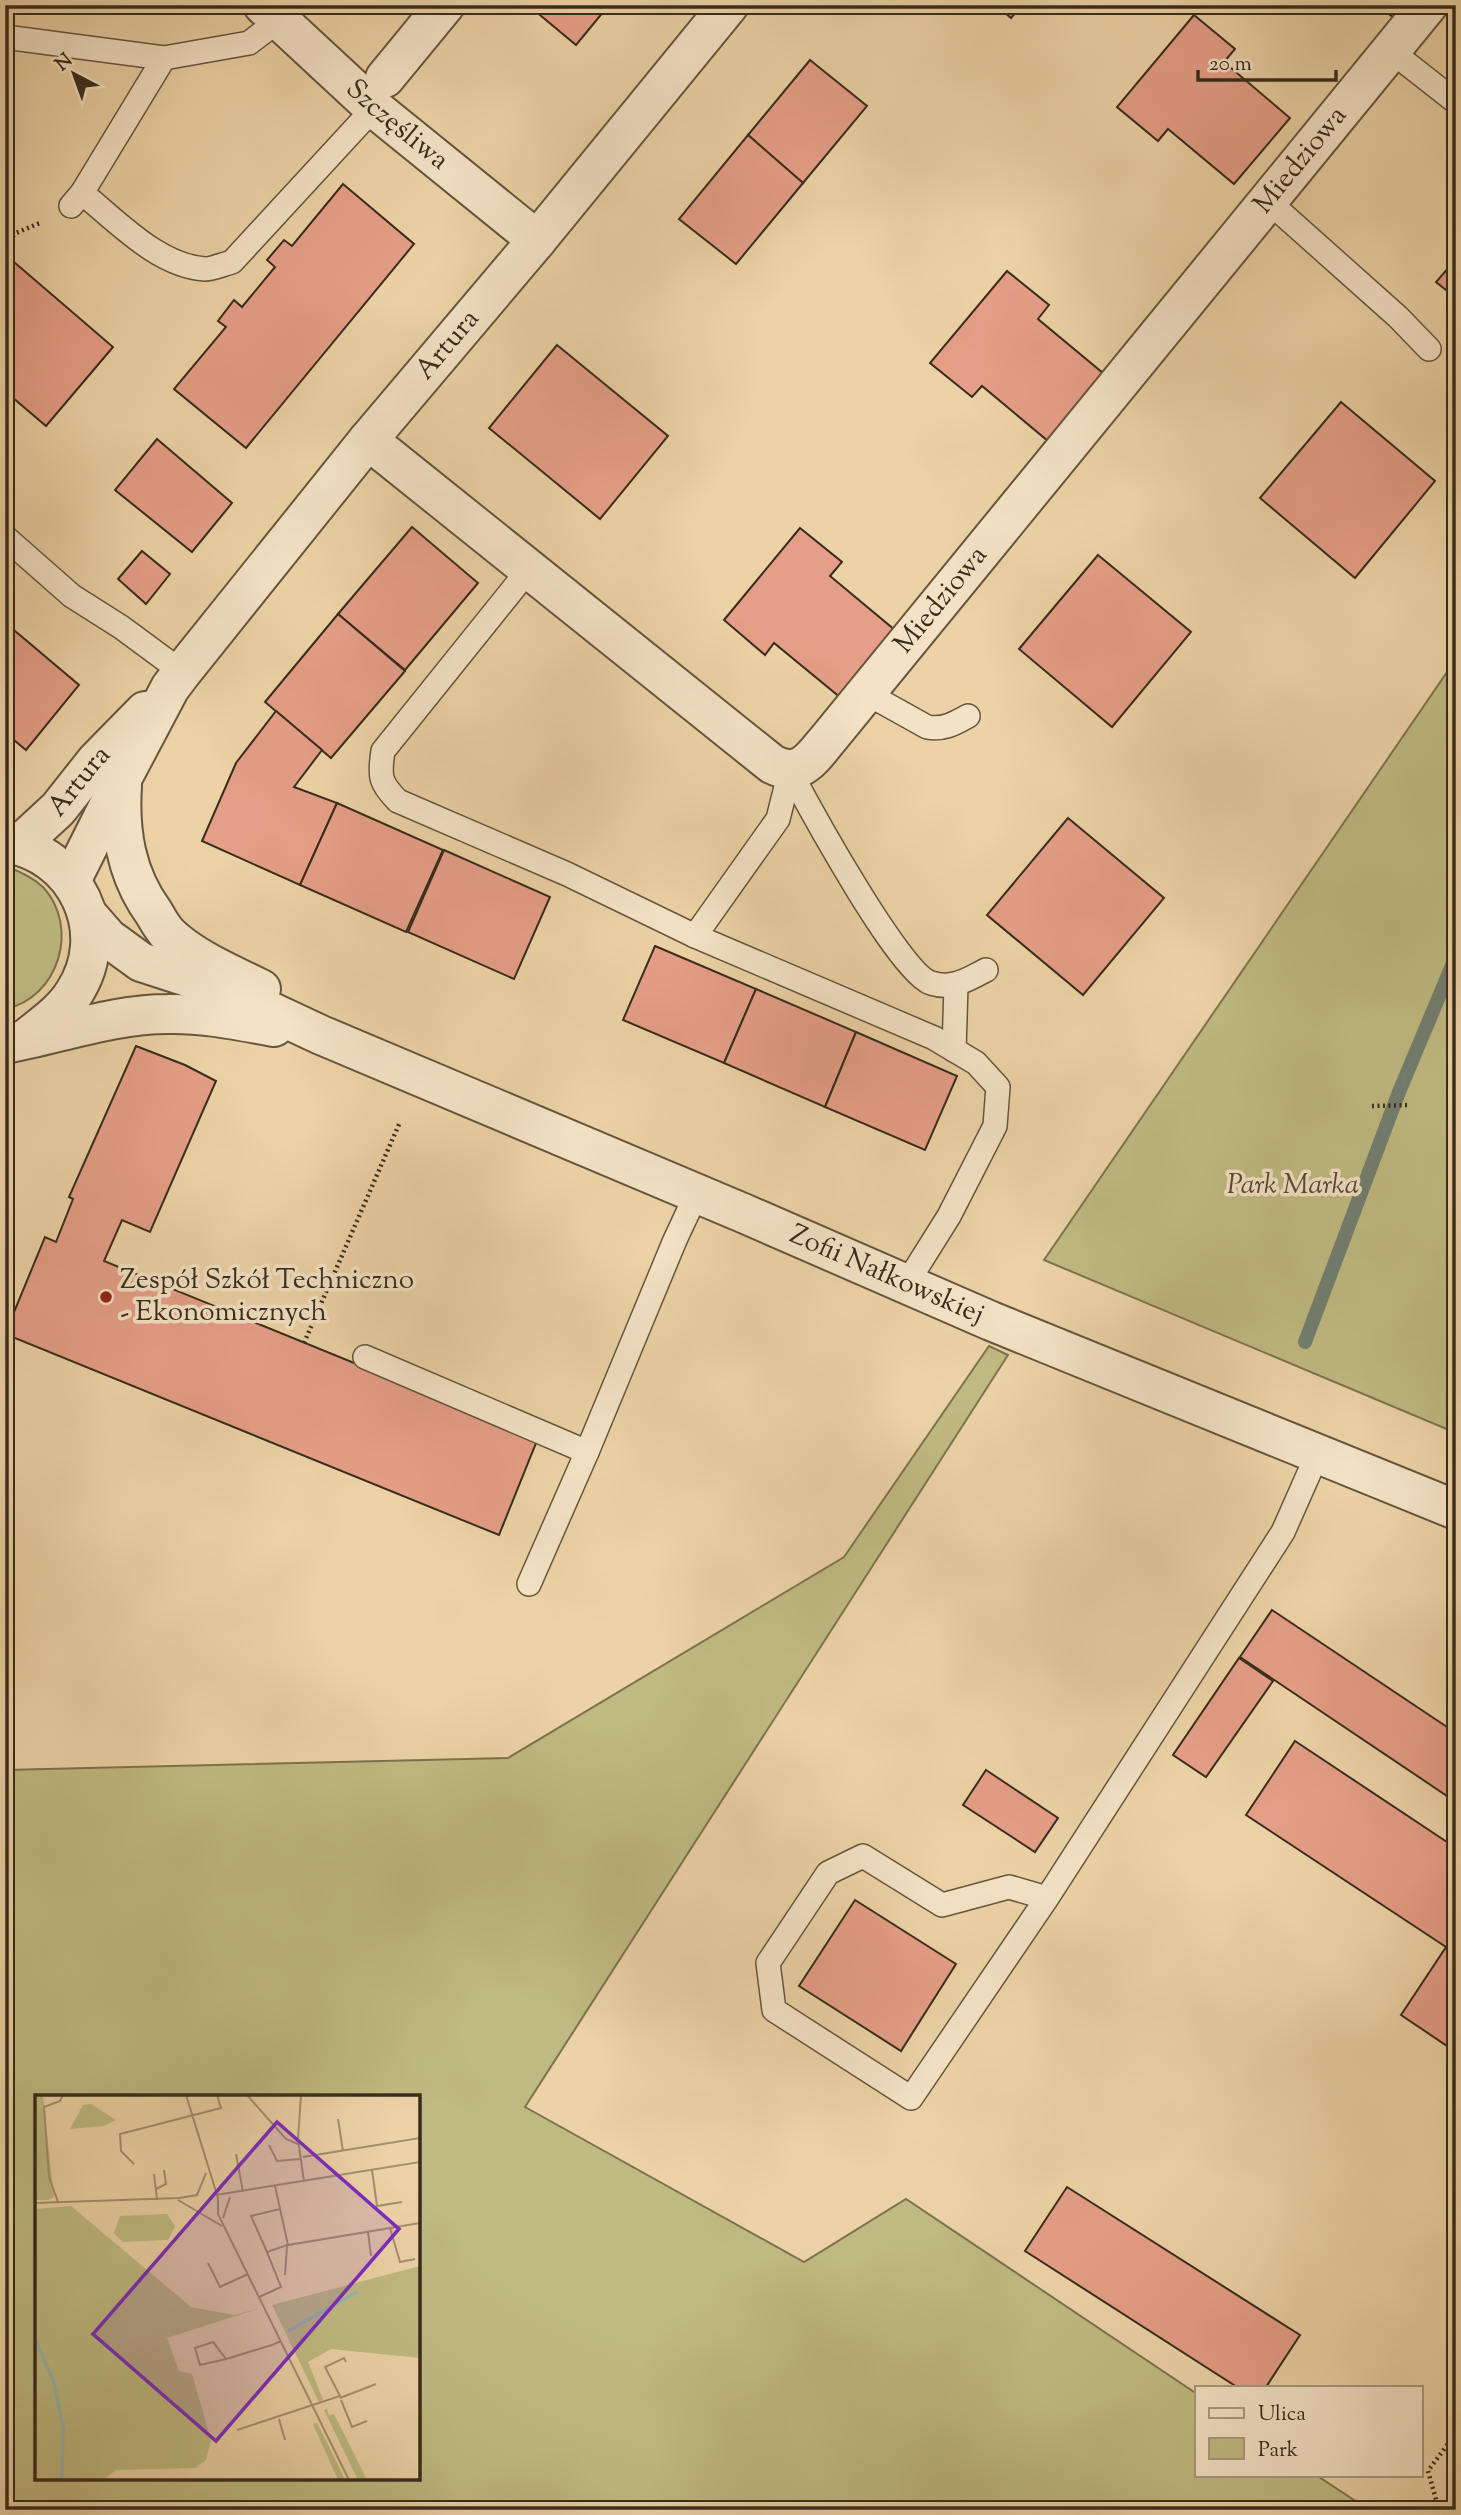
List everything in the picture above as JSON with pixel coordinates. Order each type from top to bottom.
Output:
[{"type":"street","points":[[379,93],[445,5]]},
{"type":"street","name":"Artura","points":[[12,844],[58,809],[120,734],[176,680],[368,440],[537,240],[729,5]]},
{"type":"street","name":"Miedziowa","points":[[790,771],[809,761],[866,693],[1428,5]]},
{"type":"street","name":"Szczęśliwa","points":[[270,13],[379,93],[537,240]]},
{"type":"street","points":[[368,440],[772,764],[790,771]]},
{"type":"street","name":"Artura","points":[[72,879],[176,680]]},
{"type":"street","points":[[123,777],[120,813],[125,852],[139,893],[169,934],[207,962],[265,991],[321,1035]]},
{"type":"street","points":[[12,844],[48,857],[72,879],[87,914],[92,940],[86,968],[74,993],[52,1018],[14,1042]]},
{"type":"street","points":[[87,914],[108,939],[141,962],[218,987],[321,1035]]},
{"type":"street","points":[[14,1042],[115,1019],[168,1014],[231,1020],[321,1035]]},
{"type":"street","name":"Zofii Nałkowskiej","points":[[321,1035],[991,1321],[1456,1510]]},
{"type":"lane","points":[[5,37],[164,58],[249,43],[270,13]]},
{"type":"lane","points":[[1391,51],[1456,102]]},
{"type":"lane","points":[[164,58],[76,199],[176,262],[207,269],[232,262],[379,93]]},
{"type":"lane","points":[[1268,201],[1398,317],[1429,349]]},
{"type":"lane","points":[[5,537],[72,596],[121,626],[176,680]]},
{"type":"lane","points":[[530,568],[383,751],[380,769],[383,785],[398,801],[567,874],[695,936],[934,1038],[976,1062],[998,1087],[995,1126],[949,1216],[907,1283]]},
{"type":"lane","points":[[866,693],[927,727],[948,727],[968,716]]},
{"type":"lane","points":[[695,936],[778,818],[790,771]]},
{"type":"lane","points":[[790,771],[824,834],[908,966],[929,983],[956,986],[986,970]]},
{"type":"lane","points":[[954,1050],[956,986]]},
{"type":"lane","points":[[529,1584],[696,1195]]},
{"type":"lane","points":[[365,1357],[587,1452]]},
{"type":"lane","points":[[1047,1898],[1009,1887],[942,1905],[863,1856],[828,1873],[768,1963],[774,2010],[911,2098],[1047,1898],[1283,1532],[1318,1453]]},
{"type":"path","points":[[1371,1106],[1409,1105]]},
{"type":"path","points":[[304,1343],[400,1122]]},
{"type":"path","points":[[1439,2510],[1428,2472],[1456,2433]]},
{"type":"green space","name":"Park Marka","points":[[1456,659],[1456,1433],[1044,1260]]},
{"type":"green space","points":[[5,866],[43,887],[54,903],[60,921],[61,940],[58,959],[51,976],[39,991],[24,1002],[5,1009]]},
{"type":"green space","points":[[989,1346],[1008,1355],[525,2107],[804,2262],[906,2199],[1195,2393],[1195,2476],[1318,2476],[1369,2510],[5,2510],[5,1770],[508,1758],[844,1557]]},
{"type":"building","points":[[528,5],[609,5],[576,45]]},
{"type":"building","points":[[996,5],[1022,5],[1011,18]]},
{"type":"building","points":[[1378,5],[1405,5],[1394,18]]},
{"type":"building","points":[[1194,15],[1235,49],[1224,62],[1290,118],[1234,184],[1168,129],[1158,141],[1117,107]]},
{"type":"building","points":[[810,60],[867,106],[803,183],[748,135]]},
{"type":"building","points":[[748,135],[803,183],[736,264],[679,219]]},
{"type":"building","points":[[343,184],[414,244],[246,448],[174,389],[226,327],[218,321],[234,300],[242,307],[275,267],[267,260],[284,240],[292,246]]},
{"type":"building","points":[[7,256],[113,347],[46,426],[5,391]]},
{"type":"building","points":[[1456,259],[1456,298],[1436,282]]},
{"type":"building","points":[[1007,271],[1049,305],[1038,319],[1104,374],[1048,441],[982,386],[972,397],[930,363]]},
{"type":"building","points":[[557,345],[668,436],[600,519],[489,428]]},
{"type":"building","points":[[1341,402],[1435,481],[1355,578],[1260,498]]},
{"type":"building","points":[[157,439],[232,503],[192,552],[115,490]]},
{"type":"building","points":[[412,527],[478,583],[405,670],[338,614]]},
{"type":"building","points":[[800,528],[842,562],[830,576],[896,631],[841,698],[774,643],[765,655],[724,620]]},
{"type":"building","points":[[142,551],[170,574],[146,604],[118,579]]},
{"type":"building","points":[[1098,555],[1191,632],[1112,727],[1019,649]]},
{"type":"building","points":[[338,614],[405,671],[331,758],[265,702]]},
{"type":"building","points":[[5,616],[11,621],[8,625],[79,685],[26,750],[8,735],[5,738]]},
{"type":"building","points":[[276,711],[322,750],[294,787],[337,803],[300,885],[202,841],[236,763]]},
{"type":"building","points":[[337,803],[443,850],[406,932],[300,885]]},
{"type":"building","points":[[1068,818],[1164,898],[1083,995],[987,915]]},
{"type":"building","points":[[444,850],[550,897],[514,979],[408,932]]},
{"type":"building","points":[[655,946],[756,989],[724,1063],[623,1020]]},
{"type":"building","points":[[756,989],[856,1032],[825,1107],[724,1063]]},
{"type":"building","points":[[856,1032],[957,1076],[925,1150],[825,1107]]},
{"type":"building","name":"Zespół Szkół Techniczno - Ekonomicznych","points":[[136,1046],[185,1065],[216,1081],[150,1232],[122,1220],[104,1261],[538,1438],[499,1535],[5,1334],[45,1237],[56,1242],[73,1199],[69,1197]]},
{"type":"building","points":[[1272,1610],[1456,1733],[1456,1802],[1240,1657]]},
{"type":"building","points":[[1239,1658],[1273,1681],[1206,1777],[1173,1755]]},
{"type":"building","points":[[1295,1741],[1456,1848],[1456,2052],[1401,2015],[1446,1947],[1246,1815]]},
{"type":"building","points":[[986,1770],[1058,1818],[1035,1852],[963,1805]]},
{"type":"building","points":[[855,1900],[956,1964],[901,2051],[799,1986]]},
{"type":"building","points":[[1067,2187],[1300,2335],[1267,2386],[1235,2386],[1025,2251]]},
{"type":"waterway","points":[[1305,1342],[1399,1092],[1456,956]]},
{"type":"place","name":"Zespół Szkół Techniczno - Ekonomicznych","points":[[106,1297]]}]
